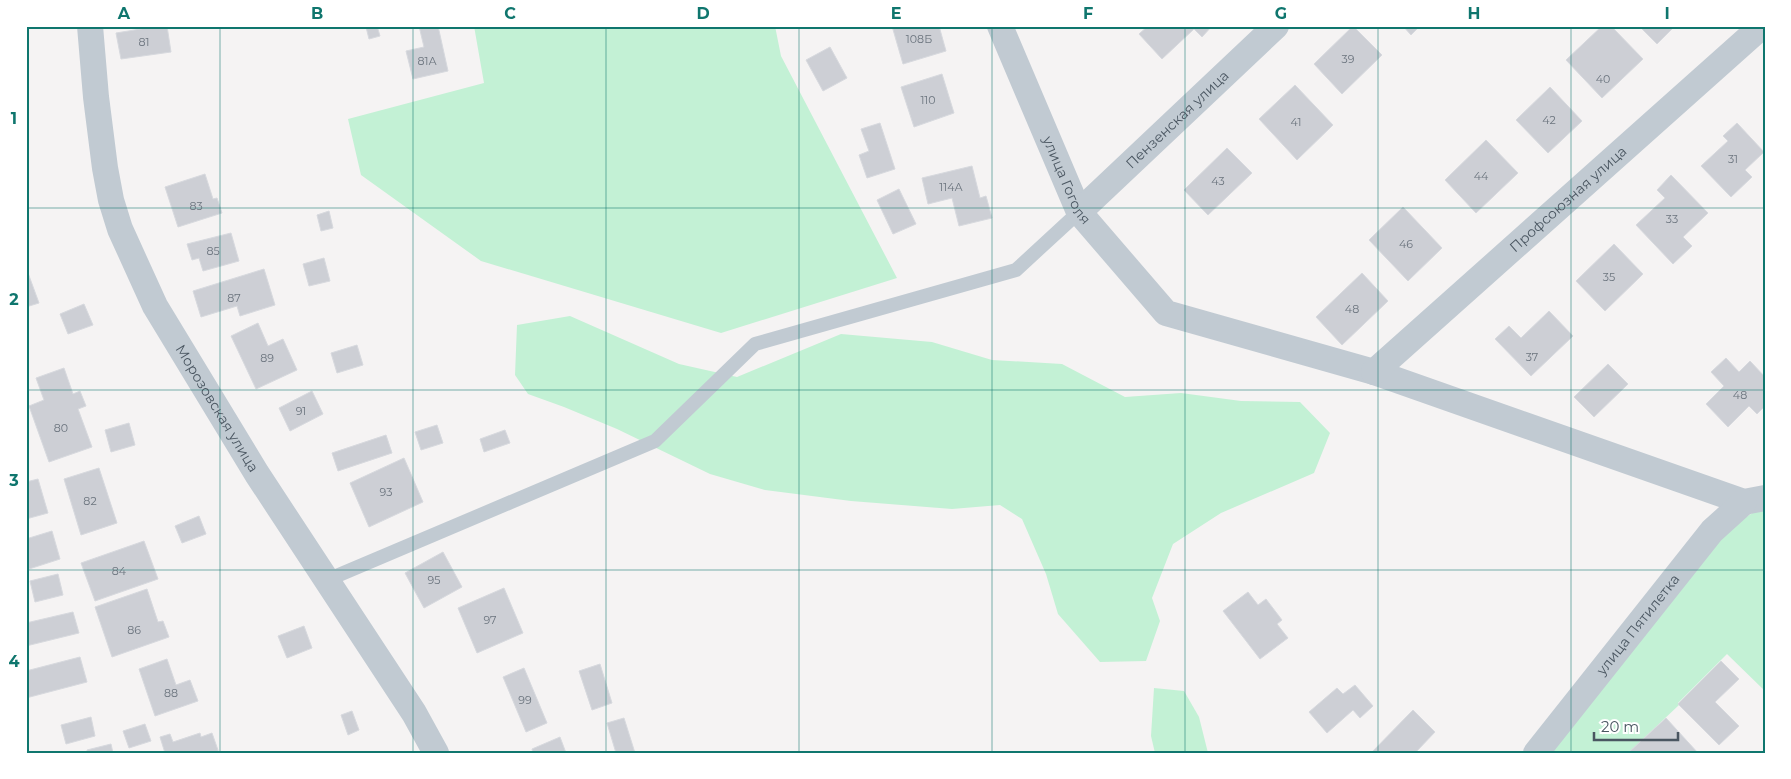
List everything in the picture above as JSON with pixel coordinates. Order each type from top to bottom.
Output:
[{"type":"street","name":"Морозовская улица","points":[[90,26],[105,168],[111,200],[120,229],[155,306],[257,474],[414,713],[436,753]]},
{"type":"street","name":"улица Гоголя","points":[[1000,26],[1079,212],[1166,314],[1374,372]]},
{"type":"street","name":"Пензенская улица","points":[[1079,212],[1276,26]]},
{"type":"street","name":"Профсоюзная улица","points":[[1374,372],[1762,26]]},
{"type":"street","points":[[1374,372],[1754,500]]},
{"type":"street","name":"улица Пятилетка","points":[[1536,753],[1712,531],[1754,500]]},
{"type":"lane","points":[[327,580],[654,441],[755,344],[1016,270],[1079,212]]},
{"type":"green space","points":[[474,26],[775,26],[781,56],[897,278],[721,333],[481,261],[361,175],[348,119],[484,83]]},
{"type":"green space","points":[[570,316],[679,364],[737,377],[841,334],[932,342],[992,360],[1062,364],[1125,397],[1181,393],[1241,401],[1300,402],[1330,433],[1314,473],[1221,513],[1173,544],[1152,598],[1160,621],[1146,661],[1100,662],[1058,614],[1046,574],[1022,519],[1000,505],[952,509],[851,501],[765,490],[710,474],[617,429],[528,394],[515,375],[517,325]]},
{"type":"green space","points":[[1765,509],[1765,691],[1727,654],[1678,703],[1679,705],[1628,753],[1548,753],[1702,550],[1740,521],[1754,512]]},
{"type":"green space","points":[[1154,688],[1184,691],[1199,717],[1208,753],[1155,753],[1151,736]]},
{"type":"building","points":[[167,26],[171,52],[121,59],[116,33]]},
{"type":"building","points":[[377,26],[380,36],[369,39],[366,27]]},
{"type":"building","points":[[419,26],[438,26],[448,71],[413,79],[406,51],[424,47]]},
{"type":"building","points":[[892,26],[939,26],[946,51],[903,64]]},
{"type":"building","points":[[1148,26],[1212,26],[1202,37],[1194,29],[1162,59],[1139,34]]},
{"type":"building","points":[[1353,26],[1382,55],[1342,94],[1314,64]]},
{"type":"building","points":[[1403,26],[1420,26],[1411,35]]},
{"type":"building","points":[[1602,26],[1611,26],[1643,59],[1602,98],[1566,60]]},
{"type":"building","points":[[1639,26],[1675,26],[1657,44]]},
{"type":"building","points":[[830,47],[847,78],[823,91],[806,60]]},
{"type":"building","points":[[942,74],[954,113],[914,127],[901,87]]},
{"type":"building","points":[[1295,85],[1333,125],[1297,160],[1259,119]]},
{"type":"building","points":[[1550,87],[1582,121],[1548,153],[1516,120]]},
{"type":"building","points":[[880,123],[895,169],[867,178],[859,155],[869,151],[861,129]]},
{"type":"building","points":[[1737,123],[1764,152],[1745,170],[1752,177],[1731,197],[1701,166],[1728,141],[1723,136]]},
{"type":"building","points":[[1486,140],[1518,173],[1476,213],[1445,180]]},
{"type":"building","points":[[1227,148],[1252,173],[1208,215],[1184,190]]},
{"type":"building","points":[[972,166],[980,198],[986,196],[992,218],[959,226],[952,198],[928,204],[922,178]]},
{"type":"building","points":[[205,174],[213,199],[217,198],[222,213],[178,227],[165,187]]},
{"type":"building","points":[[1671,175],[1708,213],[1683,237],[1692,246],[1673,264],[1636,225],[1665,198],[1657,190]]},
{"type":"building","points":[[899,189],[916,224],[893,234],[877,200]]},
{"type":"building","points":[[1403,207],[1442,248],[1408,281],[1369,240]]},
{"type":"building","points":[[329,211],[333,228],[321,231],[317,215]]},
{"type":"building","points":[[231,233],[239,261],[203,271],[199,258],[192,260],[187,244]]},
{"type":"building","points":[[1614,244],[1643,274],[1605,311],[1576,281]]},
{"type":"building","points":[[324,258],[330,281],[309,286],[303,264]]},
{"type":"building","points":[[264,269],[275,305],[240,316],[237,306],[201,317],[193,291]]},
{"type":"building","points":[[28,273],[39,303],[26,307],[26,274]]},
{"type":"building","points":[[1362,273],[1388,301],[1342,345],[1316,317]]},
{"type":"building","points":[[84,304],[93,325],[68,334],[60,314]]},
{"type":"building","points":[[1549,311],[1573,336],[1531,376],[1495,339],[1509,326],[1521,338]]},
{"type":"building","points":[[258,323],[268,346],[283,339],[297,370],[256,389],[231,336]]},
{"type":"building","points":[[357,345],[363,365],[337,373],[331,353]]},
{"type":"building","points":[[1726,358],[1739,372],[1750,361],[1765,377],[1765,406],[1757,414],[1749,406],[1728,427],[1706,404],[1724,386],[1711,372]]},
{"type":"building","points":[[1608,364],[1628,384],[1594,417],[1574,397]]},
{"type":"building","points":[[64,368],[73,394],[80,391],[86,406],[78,409],[92,447],[49,462],[29,406],[44,400],[36,378]]},
{"type":"building","points":[[312,391],[323,414],[290,431],[279,408]]},
{"type":"building","points":[[129,423],[135,445],[111,452],[105,430]]},
{"type":"building","points":[[437,425],[443,443],[421,450],[415,432]]},
{"type":"building","points":[[505,430],[510,443],[484,452],[480,439]]},
{"type":"building","points":[[386,435],[392,453],[338,471],[332,453]]},
{"type":"building","points":[[404,458],[423,502],[369,527],[350,483]]},
{"type":"building","points":[[99,468],[117,523],[81,535],[64,479]]},
{"type":"building","points":[[38,479],[48,513],[26,519],[26,482]]},
{"type":"building","points":[[199,516],[206,534],[182,543],[175,526]]},
{"type":"building","points":[[52,531],[60,559],[26,570],[26,539]]},
{"type":"building","points":[[144,541],[158,579],[95,601],[81,563]]},
{"type":"building","points":[[443,552],[462,587],[424,608],[405,573]]},
{"type":"building","points":[[58,574],[63,595],[35,602],[30,581]]},
{"type":"building","points":[[504,588],[523,633],[477,653],[458,608]]},
{"type":"building","points":[[147,589],[158,622],[163,621],[169,637],[112,657],[95,607]]},
{"type":"building","points":[[1248,592],[1258,605],[1266,599],[1282,620],[1277,624],[1288,638],[1260,659],[1223,611]]},
{"type":"building","points":[[73,612],[79,633],[26,646],[26,623]]},
{"type":"building","points":[[304,626],[312,648],[287,658],[278,636]]},
{"type":"building","points":[[80,657],[87,682],[26,698],[26,671]]},
{"type":"building","points":[[167,659],[176,685],[190,680],[198,701],[155,716],[139,669]]},
{"type":"building","points":[[1721,661],[1739,679],[1715,702],[1739,726],[1719,745],[1678,704]]},
{"type":"building","points":[[600,664],[612,703],[592,710],[579,671]]},
{"type":"building","points":[[524,668],[547,723],[526,732],[503,677]]},
{"type":"building","points":[[1355,685],[1373,706],[1360,718],[1353,710],[1327,733],[1309,712],[1337,688],[1343,694]]},
{"type":"building","points":[[1413,710],[1435,732],[1415,753],[1371,753]]},
{"type":"building","points":[[352,711],[359,730],[348,735],[341,715]]},
{"type":"building","points":[[91,717],[95,736],[66,744],[61,725]]},
{"type":"building","points":[[624,718],[635,753],[616,753],[607,723]]},
{"type":"building","points":[[1666,718],[1698,753],[1628,753]]},
{"type":"building","points":[[145,724],[151,741],[129,748],[123,731]]},
{"type":"building","points":[[200,733],[201,737],[212,733],[219,753],[165,753],[160,737],[170,734],[173,742]]},
{"type":"building","points":[[560,737],[566,753],[533,753],[532,749]]},
{"type":"building","points":[[111,744],[113,753],[87,753],[87,750]]}]
